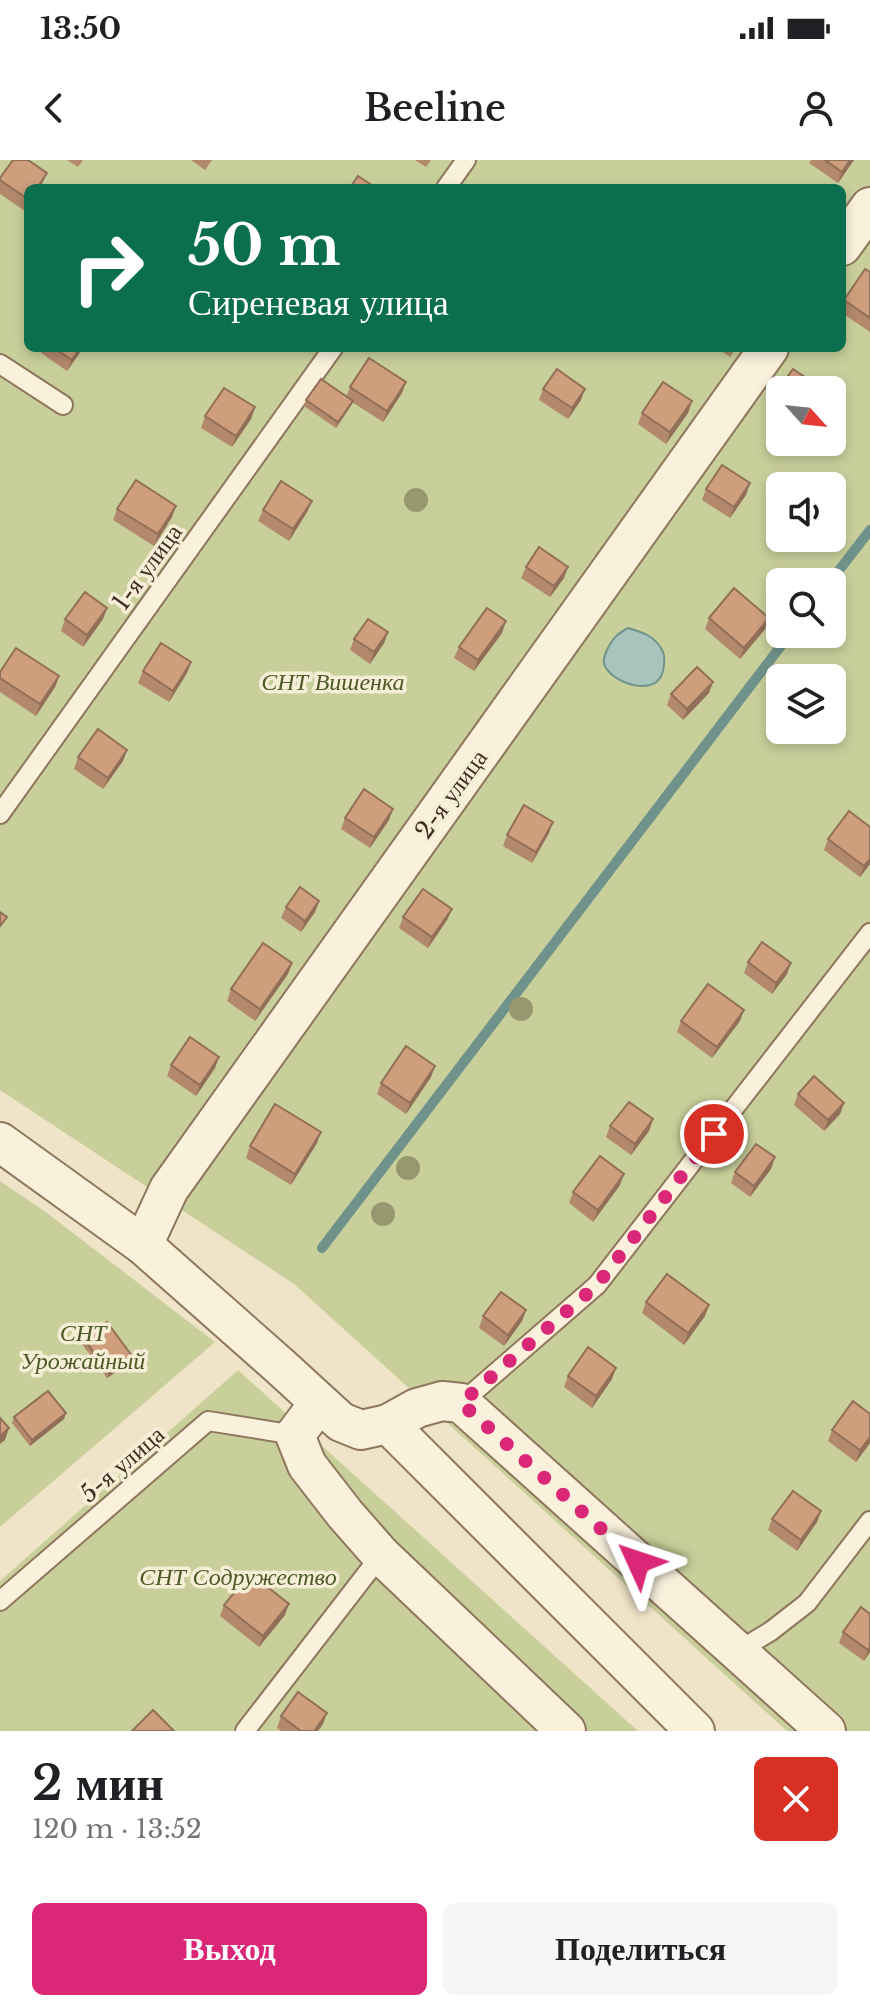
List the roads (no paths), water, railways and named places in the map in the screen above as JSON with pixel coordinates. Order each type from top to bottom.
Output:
[{"type":"street","points":[[846,240],[870,207]]},
{"type":"street","name":"2-я улица","points":[[143,1245],[169,1189],[766,352]]},
{"type":"street","points":[[0,1142],[143,1245],[341,1422],[361,1430],[388,1424],[429,1404],[442,1401],[461,1403],[826,1731]]},
{"type":"street","points":[[319,1403],[295,1435],[307,1465],[381,1555],[566,1731]]},
{"type":"street","points":[[388,1424],[695,1731]]},
{"type":"lane","points":[[449,184],[466,160]]},
{"type":"lane","name":"1-я улица","points":[[0,814],[330,352]]},
{"type":"lane","points":[[0,364],[63,405]]},
{"type":"lane","points":[[461,1403],[597,1285],[870,933]]},
{"type":"lane","name":"5-я улица","points":[[0,1601],[208,1421],[295,1435]]},
{"type":"lane","points":[[738,1651],[771,1631],[807,1603],[870,1521]]},
{"type":"lane","points":[[245,1731],[381,1555]]},
{"type":"water","points":[[628,628],[653,638],[663,652],[663,671],[653,684],[636,686],[627,683],[611,674],[605,666],[604,657],[611,643]]},
{"type":"waterway","points":[[841,568],[870,530]]},
{"type":"waterway","points":[[322,1248],[779,648]]},
{"type":"park label","name":"СНТ Вишенка","points":[[333,681]]},
{"type":"park label","name":"СНТ Урожайный","points":[[83,1346]]},
{"type":"park label","name":"СНТ Содружество","points":[[238,1576]]}]
